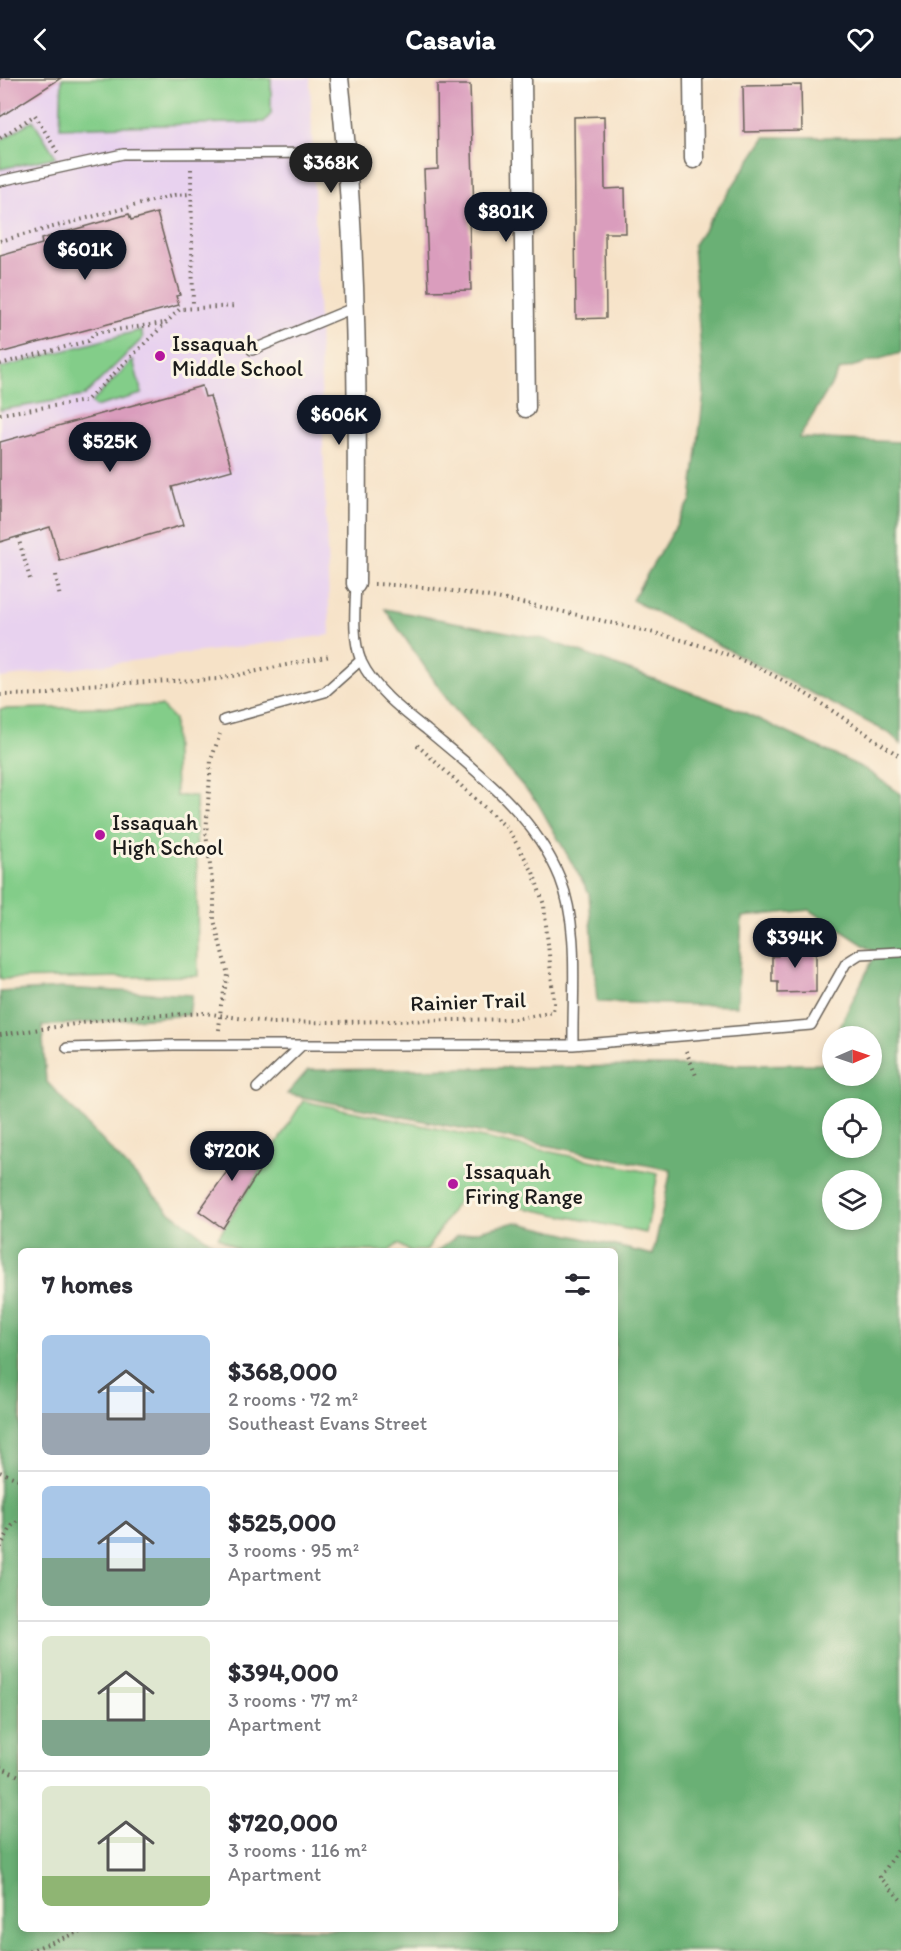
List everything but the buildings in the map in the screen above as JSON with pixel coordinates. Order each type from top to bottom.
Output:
[{"type":"street","points":[[339,78],[347,153],[357,427],[356,584]]},
{"type":"street","points":[[522,78],[526,408]]},
{"type":"street","points":[[693,78],[694,159]]},
{"type":"lane","points":[[0,181],[123,154],[347,153]]},
{"type":"lane","points":[[252,350],[353,308]]},
{"type":"lane","points":[[356,584],[355,624],[361,660],[377,685],[400,709],[494,787],[547,850],[567,901],[572,939],[573,1045]]},
{"type":"lane","points":[[224,720],[325,692],[361,660]]},
{"type":"lane","points":[[67,1048],[573,1045],[811,1025],[846,963],[860,954],[901,952]]},
{"type":"lane","points":[[257,1088],[300,1047]]},
{"type":"path","points":[[0,138],[35,115],[66,166]]},
{"type":"path","points":[[191,153],[193,307]]},
{"type":"path","points":[[0,242],[179,194],[191,194]]},
{"type":"path","points":[[0,414],[86,401],[180,309],[237,306]]},
{"type":"path","points":[[0,364],[88,341],[95,333],[164,323]]},
{"type":"path","points":[[18,537],[30,579]]},
{"type":"path","points":[[56,575],[60,598]]},
{"type":"path","points":[[387,585],[464,592],[525,602],[672,638],[735,658],[814,698],[901,757]]},
{"type":"path","points":[[0,695],[49,694],[82,685],[218,679],[330,656]]},
{"type":"path","points":[[218,1046],[220,1016],[228,975],[214,920],[214,896],[206,834],[211,760],[224,720]]},
{"type":"path","name":"Rainier Trail","points":[[0,1035],[123,1017],[205,1013],[272,1023],[515,1019],[553,1012],[544,905],[533,872],[508,829],[407,736]]},
{"type":"path","points":[[681,1036],[697,1078]]},
{"type":"path","points":[[0,1472],[18,1479]]},
{"type":"path","points":[[0,1547],[12,1526],[18,1521]]},
{"type":"path","points":[[0,1767],[18,1776]]},
{"type":"path","points":[[901,1846],[880,1877],[901,1900]]},
{"type":"path","points":[[29,1951],[78,1932]]},
{"type":"shaded area","name":"Issaquah Middle School","points":[[0,78],[310,78],[330,635],[0,678]]},
{"type":"green space","points":[[62,78],[271,78],[271,114],[264,122],[60,128]]},
{"type":"green space","points":[[33,120],[56,157],[0,169],[0,141]]},
{"type":"green space","points":[[765,137],[901,137],[901,353],[840,370],[799,438],[901,442],[901,744],[889,733],[632,600],[691,500],[704,393],[693,246]]},
{"type":"green space","points":[[141,330],[143,338],[84,396],[0,410],[0,368]]},
{"type":"green space","points":[[133,360],[142,394],[95,407],[91,403]]},
{"type":"green space","points":[[385,609],[544,639],[739,710],[863,768],[901,794],[901,1951],[0,1951],[0,992],[62,988],[192,995],[189,1015],[42,1026],[46,1081],[169,1211],[219,1248],[18,1248],[18,1932],[618,1932],[618,1248],[441,1248],[457,1236],[516,1222],[653,1255],[671,1170],[287,1094],[308,1070],[822,1064],[822,1086],[882,1086],[882,1026],[840,1026],[876,953],[810,910],[742,917],[737,1006],[597,1002],[589,893],[537,802],[451,705]]},
{"type":"green space","name":"Issaquah High School","points":[[161,706],[174,719],[176,796],[196,796],[198,976],[0,979],[0,709]]},
{"type":"green space","name":"Issaquah Firing Range","points":[[303,1101],[658,1174],[646,1233],[462,1195],[428,1248],[404,1248],[398,1244],[393,1248],[235,1248],[218,1237]]},
{"type":"place","name":"Issaquah Middle School","points":[[160,356]]},
{"type":"place","name":"Issaquah High School","points":[[100,835]]},
{"type":"place","name":"Issaquah Firing Range","points":[[453,1184]]}]
